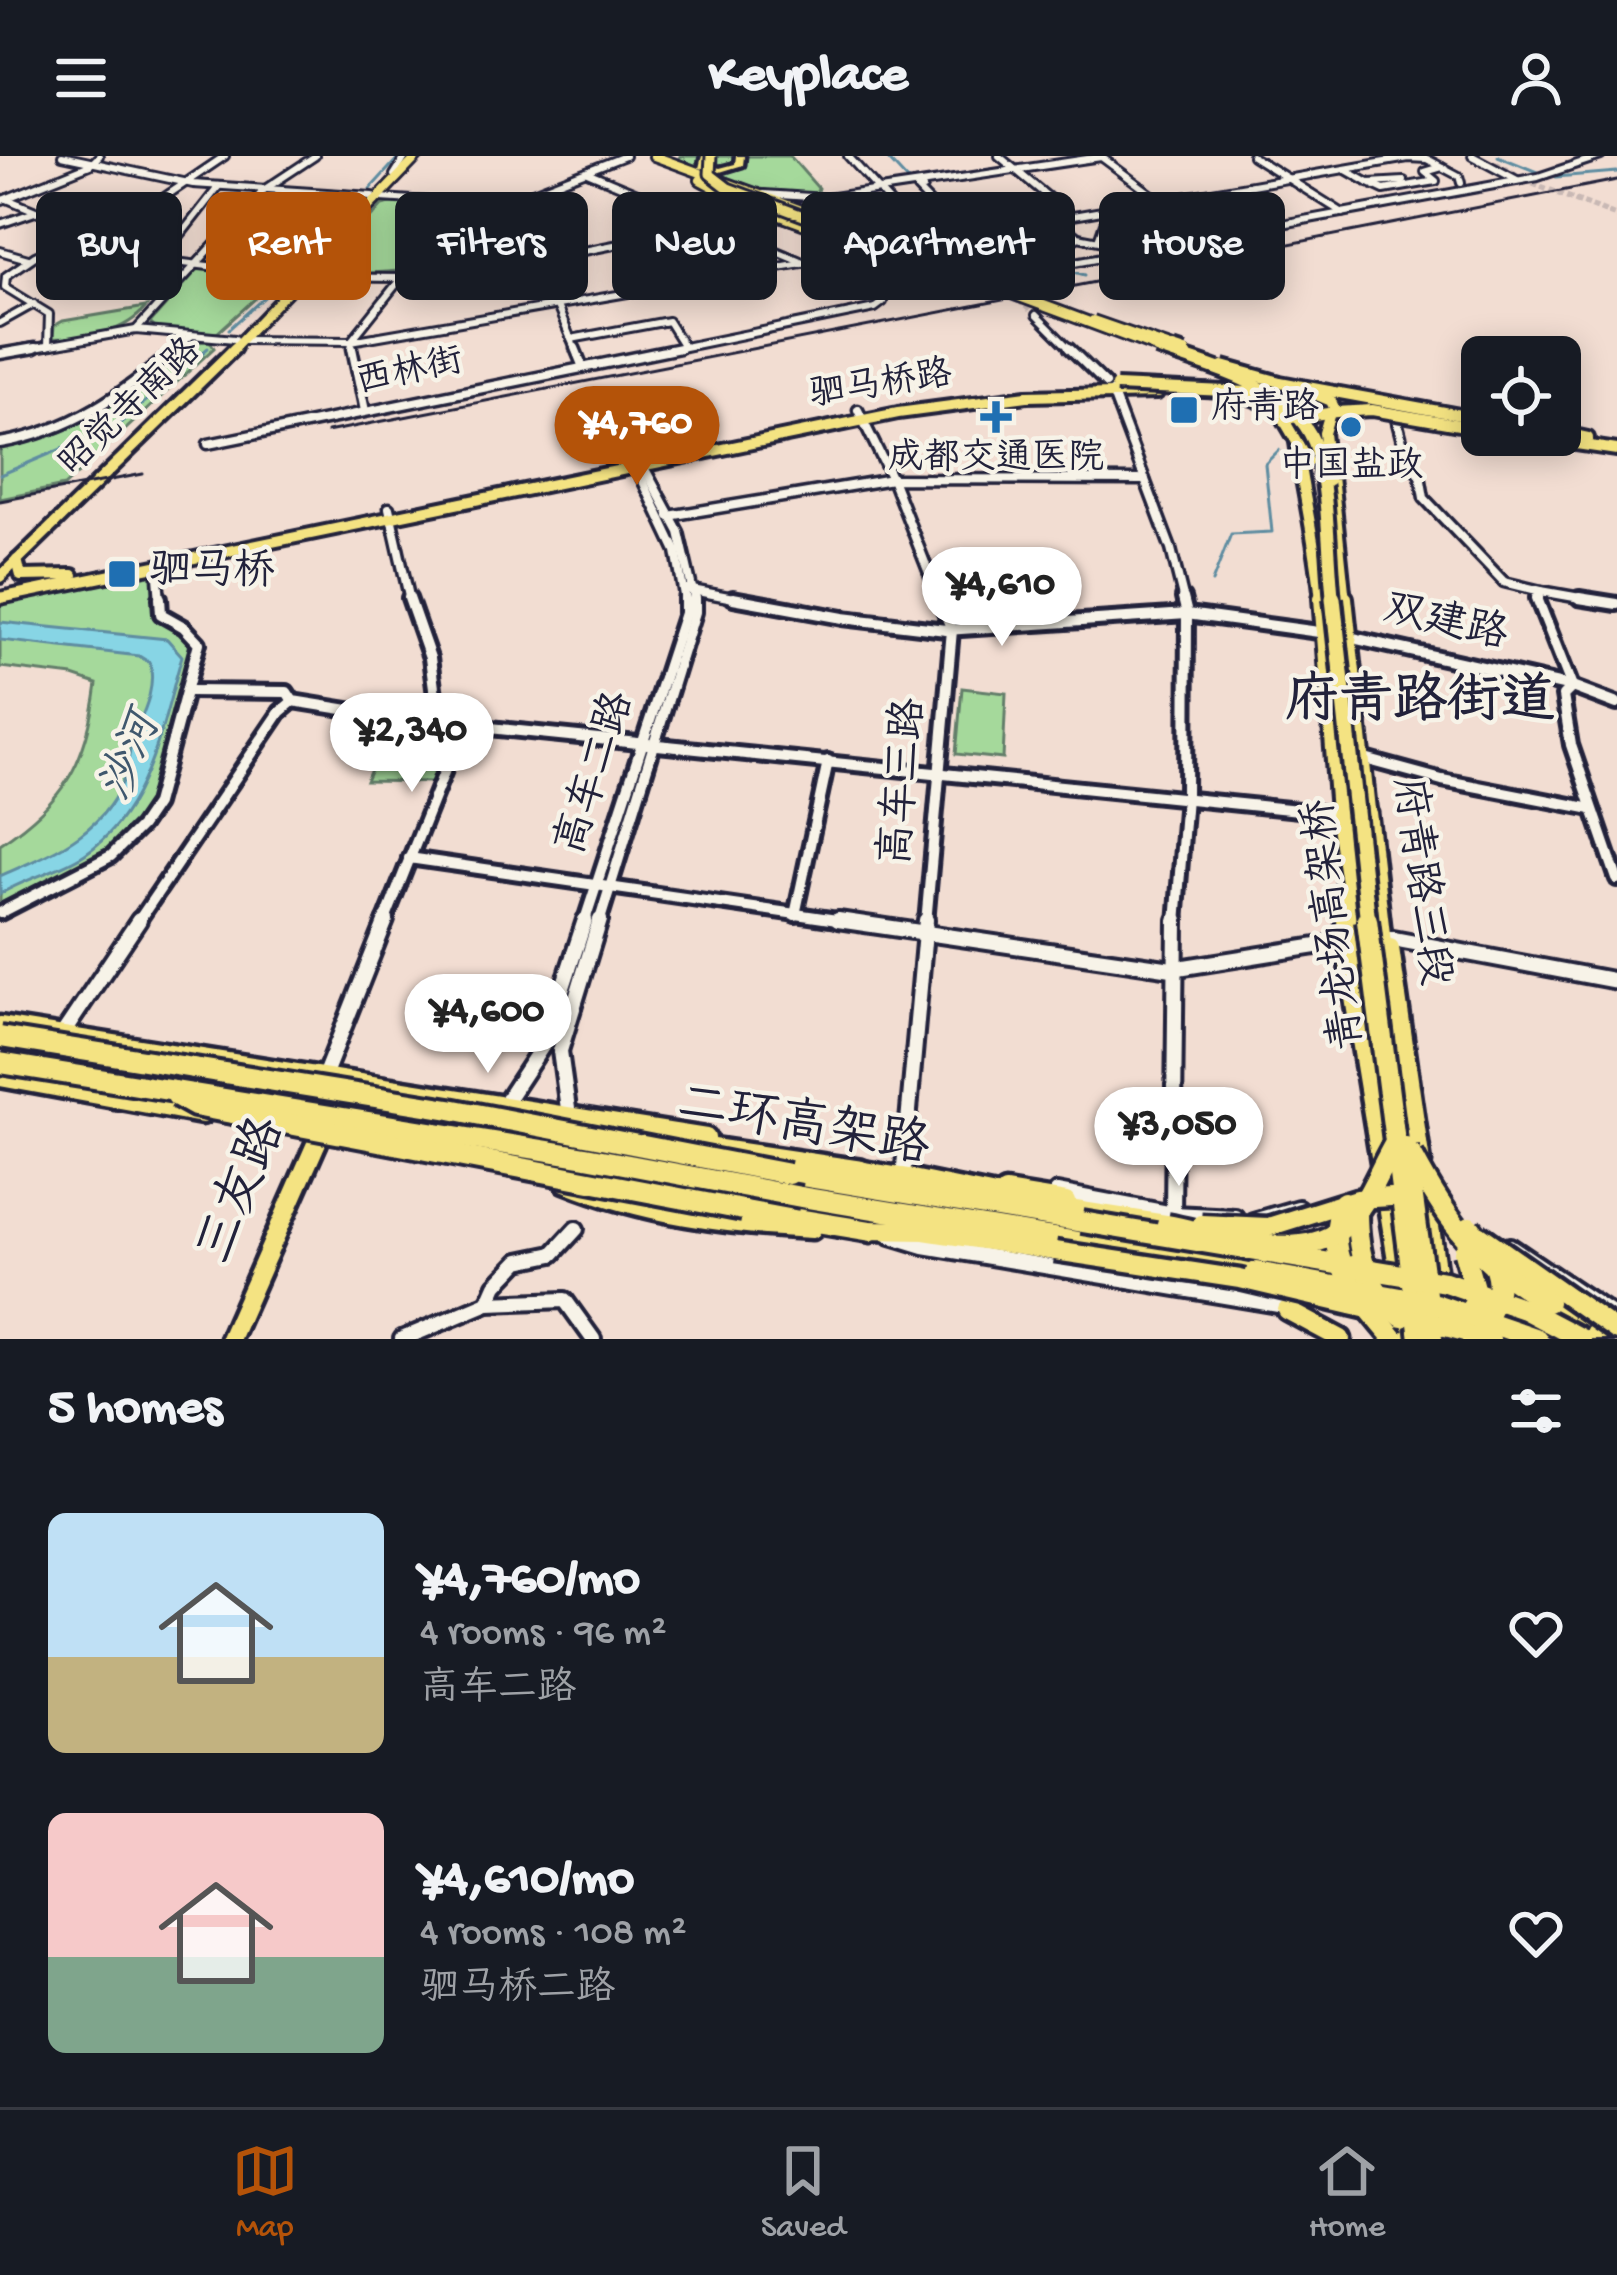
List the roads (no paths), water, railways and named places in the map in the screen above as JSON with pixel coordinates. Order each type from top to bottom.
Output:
[{"type":"highway","points":[[712,156],[701,161],[706,169],[731,168],[741,163],[740,156]]},
{"type":"highway","points":[[712,156],[709,168],[716,181],[801,221]]},
{"type":"highway","name":"青龙场高架桥","points":[[778,209],[801,217]]},
{"type":"highway","name":"青龙场高架桥","points":[[1028,300],[1247,382],[1292,412],[1314,442],[1420,1339]]},
{"type":"highway","points":[[1367,812],[1384,960],[1378,984]]},
{"type":"highway","points":[[1338,814],[1362,957],[1378,984]]},
{"type":"highway","name":"二环高架路","points":[[0,1037],[261,1076],[789,1174],[1445,1282],[1524,1309],[1581,1339]]},
{"type":"highway","name":"二环高架路","points":[[0,1063],[563,1153],[1384,1294],[1457,1310],[1538,1339]]},
{"type":"highway","points":[[261,1076],[290,1076],[863,1171]]},
{"type":"highway","points":[[169,1092],[195,1106],[871,1231]]},
{"type":"highway","points":[[1402,1332],[1337,1263],[1331,1229],[1400,1142],[1438,1221],[1473,1274],[1478,1297],[1476,1308],[1440,1335]]},
{"type":"highway","name":"青龙场高架桥","points":[[1400,1142],[1440,1335]]},
{"type":"highway","points":[[903,1178],[1294,1245],[1318,1243],[1337,1234],[1350,1205]]},
{"type":"highway","points":[[1438,1221],[1486,1267],[1610,1339]]},
{"type":"highway","points":[[1470,1227],[1491,1254],[1502,1283],[1500,1303],[1472,1339]]},
{"type":"main road","name":"昭觉寺南路","points":[[371,203],[414,156]]},
{"type":"main road","points":[[652,157],[758,192]]},
{"type":"main road","points":[[652,157],[721,192]]},
{"type":"main road","name":"昭觉寺南路","points":[[0,577],[279,300]]},
{"type":"main road","points":[[1089,322],[1260,377],[1461,420]]},
{"type":"main road","name":"昭觉寺南路","points":[[0,564],[239,339]]},
{"type":"main road","points":[[1106,388],[1307,395],[1461,421]]},
{"type":"main road","name":"驷马桥路","points":[[0,595],[860,414],[1106,388],[1241,397],[1307,419],[1330,412]]},
{"type":"main road","points":[[1292,394],[1276,398],[1308,461],[1315,530]]},
{"type":"main road","points":[[1281,410],[1286,401],[1307,395],[1331,400],[1324,433],[1332,497]]},
{"type":"main road","points":[[1330,412],[1360,408],[1461,421]]},
{"type":"main road","name":"府青路三段","points":[[1281,410],[1301,461],[1307,515],[1315,530],[1348,941],[1396,1262],[1402,1332]]},
{"type":"main road","points":[[1330,412],[1461,423]]},
{"type":"main road","name":"府青路三段","points":[[1330,412],[1326,446],[1335,488],[1332,497],[1365,759],[1367,812],[1438,1221],[1440,1335]]},
{"type":"main road","points":[[1581,439],[1617,447]]},
{"type":"main road","points":[[1581,442],[1617,447]]},
{"type":"main road","points":[[1581,443],[1617,447]]},
{"type":"main road","name":"驷马桥路","points":[[0,595],[390,512]]},
{"type":"main road","points":[[17,560],[17,571],[28,578],[78,575]]},
{"type":"main road","points":[[0,1026],[707,1138],[903,1178],[1250,1228],[1282,1225],[1380,1193],[1417,1198],[1470,1227],[1617,1331]]},
{"type":"main road","name":"三友路","points":[[230,1339],[320,1135],[326,1074]]},
{"type":"main road","points":[[0,1077],[556,1177],[602,1199],[774,1228],[924,1231],[1240,1280],[1402,1332],[1491,1339]]},
{"type":"main road","points":[[1287,1310],[1341,1339]]},
{"type":"street","points":[[62,156],[193,184],[294,192]]},
{"type":"street","points":[[4,200],[90,165],[99,156]]},
{"type":"street","points":[[177,192],[226,156]]},
{"type":"street","points":[[136,330],[265,189],[314,156]]},
{"type":"street","points":[[533,192],[626,156]]},
{"type":"street","points":[[848,156],[878,192],[1100,157],[1149,192]]},
{"type":"street","points":[[999,156],[1043,192]]},
{"type":"street","points":[[1252,156],[1343,213]]},
{"type":"street","points":[[1285,223],[1519,181],[1601,156]]},
{"type":"street","points":[[1209,192],[1408,157],[1426,159],[1459,176],[1461,183]]},
{"type":"street","points":[[1486,160],[1529,178]]},
{"type":"street","points":[[1486,160],[1519,181]]},
{"type":"street","points":[[1346,170],[1384,190],[1436,181],[1425,172],[1442,167]]},
{"type":"street","points":[[587,172],[634,192]]},
{"type":"street","points":[[182,233],[219,186]]},
{"type":"street","points":[[920,192],[917,189],[923,188]]},
{"type":"street","points":[[371,197],[395,198]]},
{"type":"street","points":[[4,200],[35,212]]},
{"type":"street","points":[[0,224],[35,212]]},
{"type":"street","points":[[1075,235],[1098,240]]},
{"type":"street","points":[[0,251],[28,259]]},
{"type":"street","points":[[777,252],[800,262]]},
{"type":"street","points":[[36,256],[6,276],[5,287],[49,314],[48,346]]},
{"type":"street","points":[[90,258],[103,266],[52,274],[54,264],[90,258]]},
{"type":"street","points":[[0,354],[136,330],[239,339],[351,341],[800,262]]},
{"type":"street","name":"西林街","points":[[208,444],[875,308],[883,302],[875,292],[800,262]]},
{"type":"street","points":[[182,263],[206,266]]},
{"type":"street","points":[[365,411],[351,341],[395,284]]},
{"type":"street","points":[[555,300],[582,365]]},
{"type":"street","points":[[0,323],[34,304]]},
{"type":"street","points":[[1036,315],[1106,388],[1171,549],[1187,614],[1186,797],[1172,969],[1172,1216],[1252,1221],[1306,1206],[1438,1221],[1508,1245],[1617,1318]]},
{"type":"street","points":[[571,339],[668,321],[683,344]]},
{"type":"street","points":[[0,442],[40,437],[82,422],[191,336]]},
{"type":"street","name":"高车三路","points":[[860,414],[892,479],[952,630],[903,1178]]},
{"type":"street","points":[[1396,418],[1407,460],[1420,475],[1424,499],[1504,582],[1617,604]]},
{"type":"street","points":[[636,460],[690,561],[692,590]]},
{"type":"street","points":[[636,460],[692,590]]},
{"type":"street","points":[[669,516],[892,479],[1145,480]]},
{"type":"street","points":[[326,1074],[409,858],[442,786],[442,722],[390,512]]},
{"type":"street","points":[[0,914],[111,856],[156,804],[199,643],[184,627],[161,614],[157,565]]},
{"type":"street","name":"双建路","points":[[692,590],[843,618],[952,630],[1187,614],[1350,637],[1572,687],[1617,704]]},
{"type":"street","name":"高车二路","points":[[569,1116],[560,1052],[614,885],[692,590]]},
{"type":"street","points":[[1541,591],[1540,610],[1572,687],[1563,696],[1571,745],[1617,879]]},
{"type":"street","points":[[188,691],[287,692],[293,701]]},
{"type":"street","points":[[62,1035],[280,712],[293,701],[442,722],[1338,814]]},
{"type":"street","name":"高车二路","points":[[503,1106],[545,1042],[649,743]]},
{"type":"street","points":[[1365,759],[1442,780],[1592,809]]},
{"type":"street","points":[[795,915],[828,761]]},
{"type":"street","points":[[409,858],[1172,969],[1348,941]]},
{"type":"street","points":[[1388,938],[1617,981]]},
{"type":"street","points":[[488,1303],[496,1285],[519,1261],[553,1254],[576,1229]]},
{"type":"street","points":[[871,1231],[924,1246],[1222,1292],[1287,1310],[1320,1277],[1396,1262],[1437,1269],[1538,1339]]},
{"type":"street","points":[[402,1339],[488,1303],[565,1300],[593,1339]]},
{"type":"water","name":"沙河","points":[[0,622],[167,639],[182,656],[150,765],[124,815],[85,854],[0,894],[0,876],[76,838],[118,793],[148,700],[151,673],[150,663],[139,656],[0,640]]},
{"type":"waterway","points":[[370,189],[400,156]]},
{"type":"waterway","points":[[885,156],[910,183]]},
{"type":"waterway","points":[[1498,156],[1537,172]]},
{"type":"waterway","points":[[1556,177],[1617,172]]},
{"type":"waterway","points":[[1075,272],[1085,275]]},
{"type":"waterway","points":[[229,329],[261,300]]},
{"type":"waterway","points":[[0,475],[118,425],[208,348]]},
{"type":"waterway","points":[[1212,582],[1231,534],[1272,532],[1265,464],[1279,450]]},
{"type":"tunnel","points":[[1495,163],[1519,176]]},
{"type":"tunnel","points":[[1516,177],[1617,216]]},
{"type":"tunnel","points":[[1019,300],[1036,315]]},
{"type":"railway","points":[[327,432],[1617,180]]},
{"type":"railway","points":[[0,501],[143,474]]},
{"type":"place","name":"府青路","points":[[1184,410]]},
{"type":"place","name":"成都交通医院","points":[[996,417]]},
{"type":"place","name":"中国盐政","points":[[1351,427]]},
{"type":"place","name":"驷马桥","points":[[122,574]]},
{"type":"district","name":"府青路街道","points":[[1420,705]]}]
